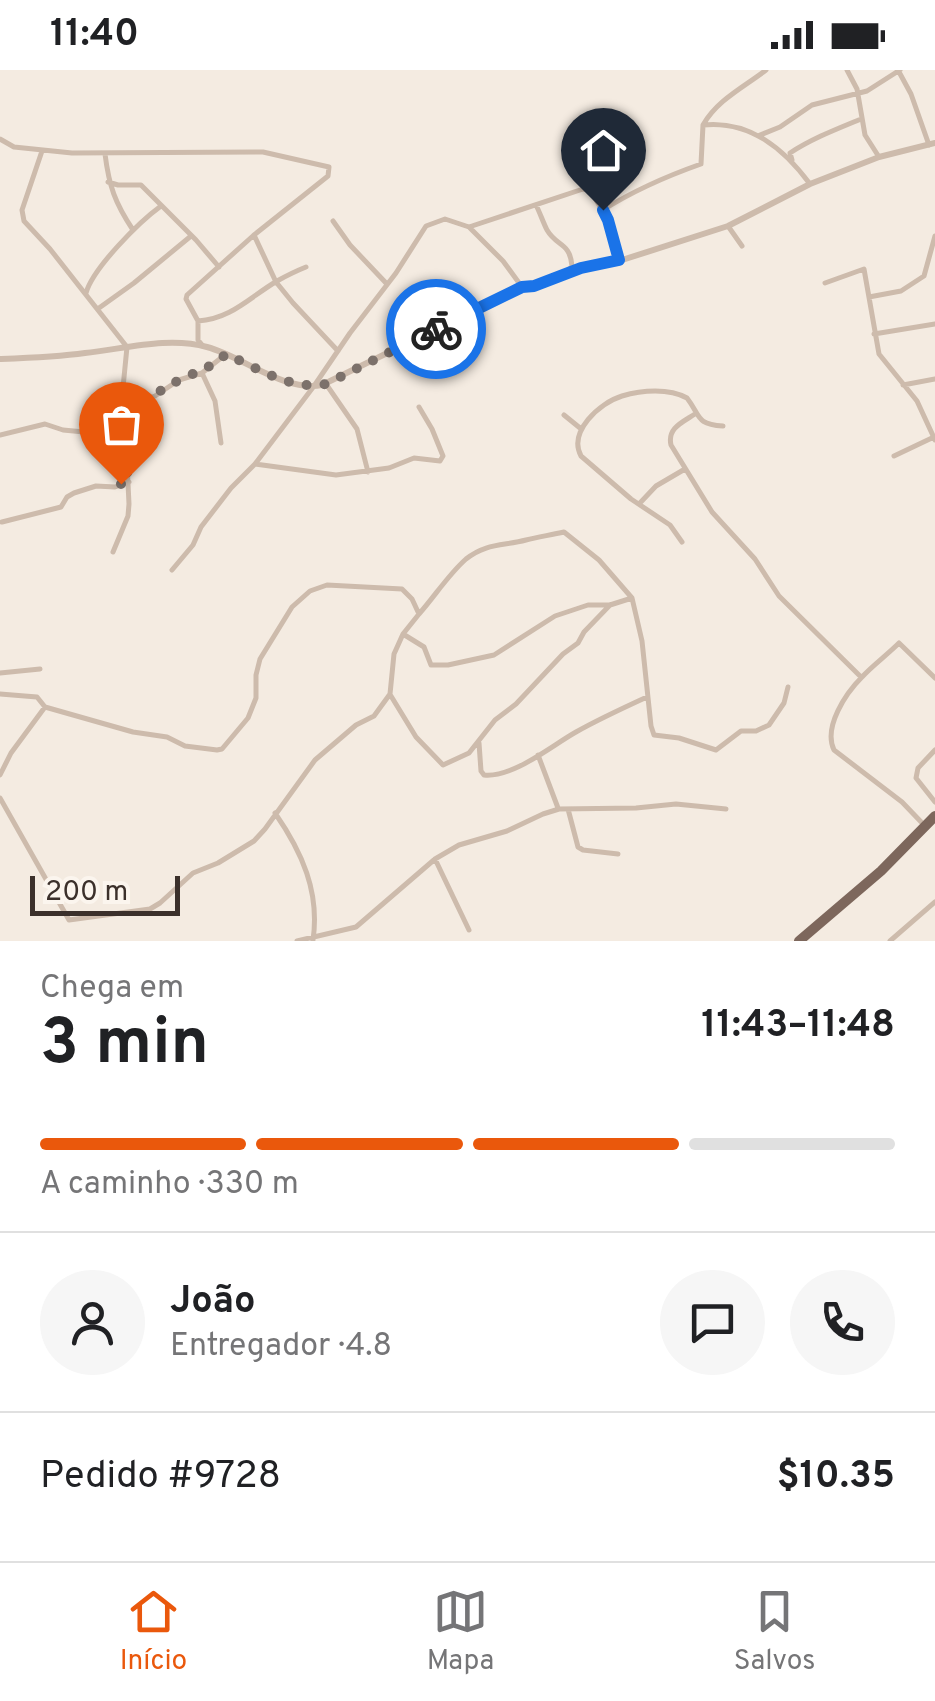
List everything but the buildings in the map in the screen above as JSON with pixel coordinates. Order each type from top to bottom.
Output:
[{"type":"main road","points":[[799,941],[935,816]]},
{"type":"street","points":[[603,210],[701,164],[703,124],[715,108],[766,70]]},
{"type":"street","points":[[847,70],[858,94],[865,135],[879,157]]},
{"type":"street","points":[[0,361],[171,343],[203,346],[278,378],[314,386],[326,384],[522,287],[728,226],[810,184],[879,157],[932,144],[899,70],[858,94],[812,105],[780,127],[760,135]]},
{"type":"street","points":[[792,160],[790,153],[798,148],[861,119]]},
{"type":"street","points":[[703,124],[727,125],[760,135],[792,160],[810,184]]},
{"type":"street","points":[[0,138],[14,146],[42,151],[262,152],[330,167],[328,176],[254,235],[186,297],[198,321],[198,338],[203,346]]},
{"type":"street","points":[[42,151],[22,215],[127,347],[119,428],[129,482],[128,516],[113,552]]},
{"type":"street","points":[[106,154],[114,200],[133,230]]},
{"type":"street","points":[[108,182],[141,185],[219,268]]},
{"type":"street","points":[[469,227],[590,190],[608,220],[619,260]]},
{"type":"street","points":[[536,205],[549,234],[565,246],[572,260],[572,266],[560,276]]},
{"type":"street","points":[[86,295],[108,258],[161,206]]},
{"type":"street","points":[[172,570],[184,559],[201,527],[231,488],[255,464],[314,386],[426,226],[445,220],[469,227],[503,260],[522,287]]},
{"type":"street","points":[[333,221],[387,284]]},
{"type":"street","points":[[728,226],[742,246]]},
{"type":"street","points":[[254,235],[276,282],[338,351]]},
{"type":"street","points":[[98,308],[191,236]]},
{"type":"street","points":[[869,296],[901,291],[924,276],[935,236]]},
{"type":"street","points":[[198,321],[233,312],[306,266]]},
{"type":"street","points":[[825,283],[864,269],[877,349],[917,402],[934,439],[894,456]]},
{"type":"street","points":[[874,334],[935,324]]},
{"type":"street","points":[[122,408],[202,372],[226,354]]},
{"type":"street","points":[[202,372],[214,400],[221,443]]},
{"type":"street","points":[[903,385],[935,379]]},
{"type":"street","points":[[326,384],[357,429],[368,472]]},
{"type":"street","points":[[682,542],[670,525],[579,454],[580,428],[616,399],[672,392],[686,398],[695,414],[708,425],[722,426]]},
{"type":"street","points":[[255,464],[336,476],[389,468],[414,458],[440,461],[443,456],[419,407]]},
{"type":"street","points":[[695,414],[675,426],[671,445],[712,512],[755,560],[779,596],[861,677]]},
{"type":"street","points":[[564,415],[580,428]]},
{"type":"street","points":[[0,435],[44,424],[84,432]]},
{"type":"street","points":[[639,504],[656,486],[686,468]]},
{"type":"street","points":[[2,522],[61,508],[74,492],[129,482]]},
{"type":"street","points":[[0,798],[69,920],[150,909],[193,873],[254,841],[314,760],[356,725],[374,716],[390,694],[394,654],[403,634],[448,578],[474,553],[534,536],[564,532],[600,560],[632,598],[654,734],[716,750],[741,731],[756,732],[769,724],[784,703],[788,687]]},
{"type":"street","points":[[0,694],[37,698],[45,706],[133,732],[217,750],[248,718],[256,698],[260,659],[292,607],[310,590],[327,585],[402,590],[419,614]]},
{"type":"street","points":[[403,634],[424,647],[432,665],[448,665],[494,655],[554,616],[632,598]]},
{"type":"street","points":[[390,694],[416,736],[443,765],[469,752],[495,720],[578,643],[610,605]]},
{"type":"street","points":[[926,827],[902,802],[834,750],[830,742],[832,725],[847,696],[861,677],[899,643],[935,678]]},
{"type":"street","points":[[0,673],[40,669]]},
{"type":"street","points":[[478,740],[480,766],[488,776],[520,766],[579,730],[648,697]]},
{"type":"street","points":[[0,776],[11,753],[45,706]]},
{"type":"street","points":[[935,750],[918,768],[916,778],[935,802]]},
{"type":"street","points":[[538,755],[559,809]]},
{"type":"street","points":[[297,941],[356,927],[435,859],[459,846],[508,832],[559,809],[676,804],[726,809]]},
{"type":"street","points":[[568,809],[578,847],[618,854]]},
{"type":"street","points":[[276,813],[307,868],[315,902],[313,939]]},
{"type":"street","points":[[435,859],[468,930]]},
{"type":"street","points":[[890,941],[935,902]]},
{"type":"way so far","points":[[121,484],[129,482],[119,428],[122,408],[134,406],[179,380],[202,372],[226,354],[278,378],[314,386],[326,384],[436,329]]},
{"type":"route","points":[[436,329],[522,287],[619,260],[603,210]]}]
